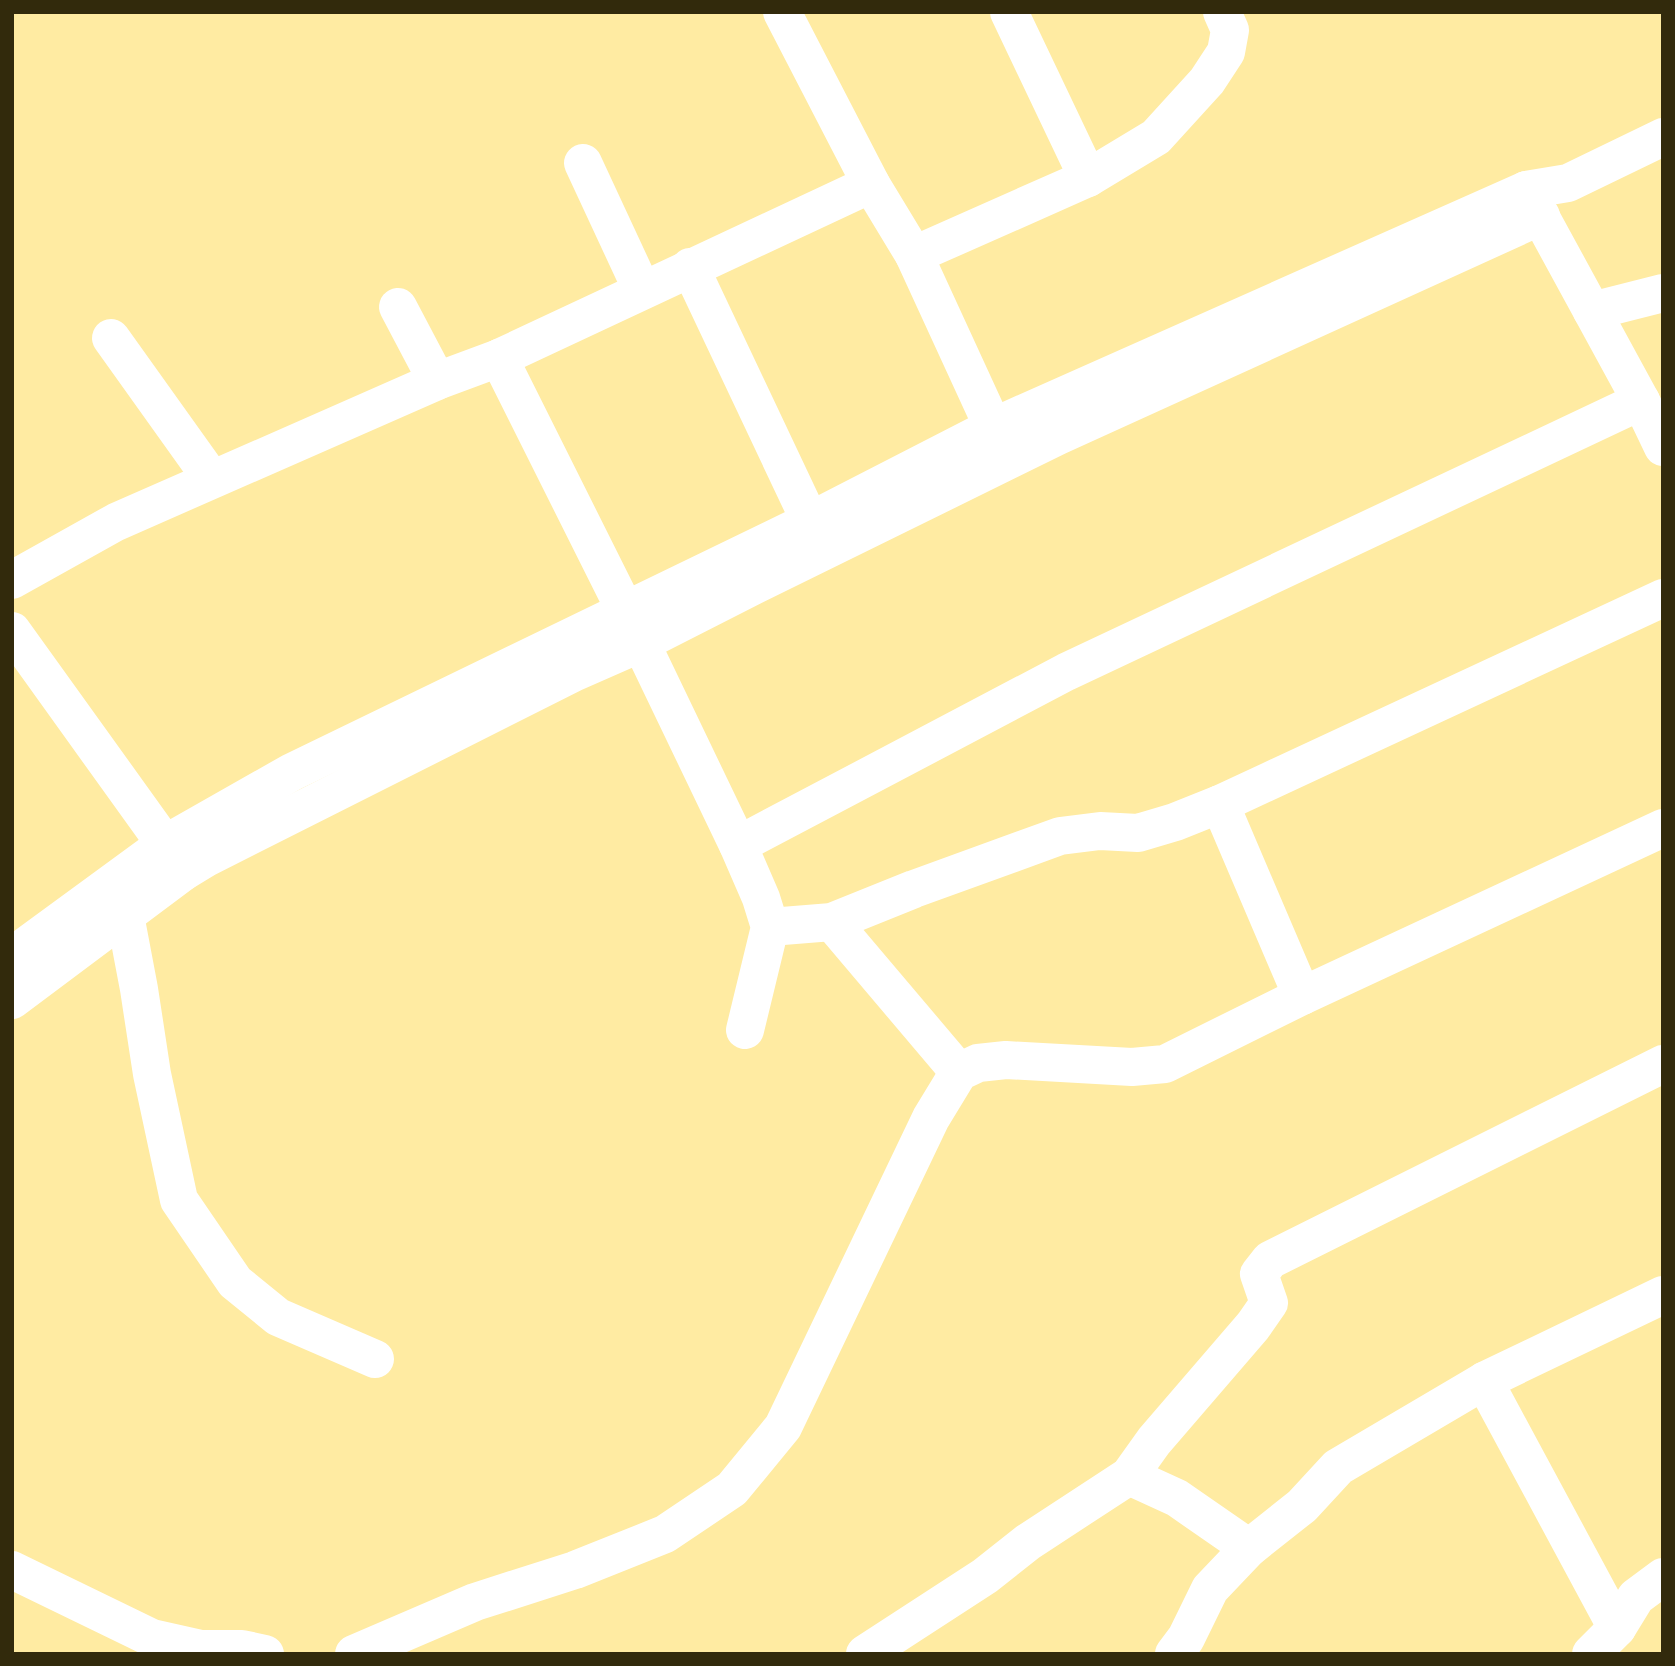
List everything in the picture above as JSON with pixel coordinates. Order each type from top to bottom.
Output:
[{"type":"street","points":[[782,12],[871,184],[914,255],[993,427],[1002,465]]},
{"type":"street","points":[[1009,12],[1088,178]]},
{"type":"street","points":[[914,255],[1088,178],[1156,138],[1207,81],[1226,52],[1230,30],[1222,12]]},
{"type":"street","points":[[12,956],[174,858],[292,772],[634,627],[824,550],[1002,465],[1663,137]]},
{"type":"street","points":[[583,163],[642,290]]},
{"type":"street","points":[[12,580],[116,522],[211,478],[437,381],[499,358],[871,184]]},
{"type":"street","points":[[1534,203],[1663,447]]},
{"type":"street","points":[[634,627],[810,521],[993,427],[1534,203]]},
{"type":"street","points":[[690,267],[810,521]]},
{"type":"street","points":[[1592,311],[1663,293]]},
{"type":"street","points":[[398,307],[437,381]]},
{"type":"street","points":[[111,338],[211,478]]},
{"type":"street","points":[[499,358],[634,627],[761,898],[770,928],[745,1030]]},
{"type":"street","points":[[738,845],[1066,672],[1641,401]]},
{"type":"street","points":[[770,928],[832,922],[914,888],[1060,836],[1100,831],[1138,833],[1175,822],[1220,804],[1663,598]]},
{"type":"street","points":[[12,631],[174,858]]},
{"type":"street","points":[[1220,804],[1302,996]]},
{"type":"street","points":[[354,1654],[475,1602],[575,1570],[666,1534],[732,1489],[783,1427],[931,1118],[959,1072],[978,1063],[1006,1060],[1132,1067],[1165,1063],[1302,996],[1663,828]]},
{"type":"street","points":[[12,1000],[125,915],[174,858]]},
{"type":"street","points":[[125,915],[152,1074],[179,1200],[235,1282],[268,1309],[278,1317],[375,1359]]},
{"type":"street","points":[[832,922],[959,1072]]},
{"type":"street","points":[[865,1654],[985,1576],[1028,1542],[1129,1476],[1154,1441],[1253,1326],[1269,1303],[1259,1274],[1270,1260],[1663,1064]]},
{"type":"street","points":[[1174,1654],[1186,1638],[1210,1589],[1249,1548],[1302,1506],[1338,1467],[1484,1381],[1663,1295]]},
{"type":"street","points":[[1484,1381],[1604,1641],[1636,1597],[1663,1577]]},
{"type":"street","points":[[1129,1476],[1177,1498],[1249,1548]]},
{"type":"street","points":[[12,1570],[152,1638],[201,1649],[242,1649],[265,1654]]}]
